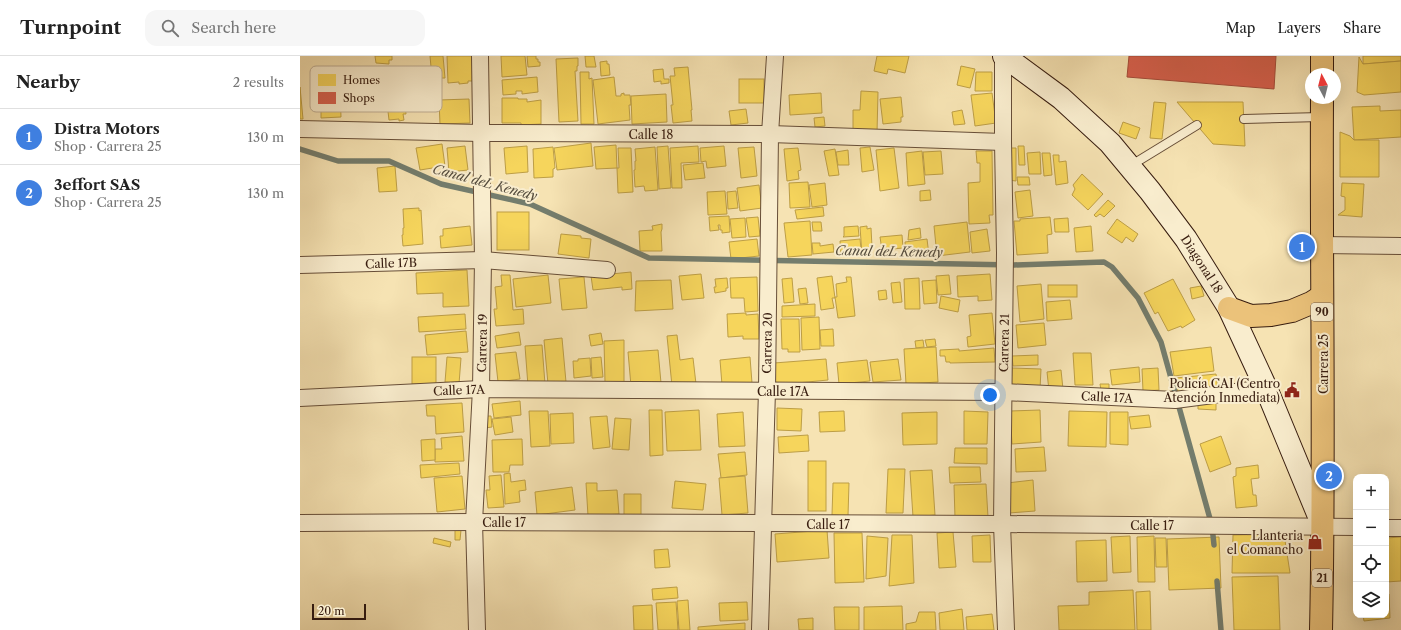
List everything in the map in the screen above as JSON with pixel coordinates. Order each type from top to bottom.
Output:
[{"type":"main road","name":"Diagonal 18","points":[[1004,56],[1061,98],[1110,143],[1150,191],[1186,239],[1229,308],[1266,388],[1324,526]]},
{"type":"main road","points":[[1322,56],[1322,68]]},
{"type":"main road","name":"Carrera 25","points":[[1321,630],[1324,526],[1321,245],[1322,108]]},
{"type":"main road","points":[[1229,308],[1252,316],[1271,315],[1292,311],[1311,303],[1322,296]]},
{"type":"street","name":"Carrera 19","points":[[477,630],[474,522],[481,389],[483,260],[480,56]]},
{"type":"street","name":"Carrera 20","points":[[760,630],[767,390],[770,134],[775,56]]},
{"type":"street","name":"Carrera 21","points":[[1004,56],[1003,142],[1005,253],[1002,524],[1006,630]]},
{"type":"street","name":"Calle 18","points":[[300,129],[481,134],[770,134],[1003,142]]},
{"type":"street","points":[[1321,245],[1401,246]]},
{"type":"street","name":"Calle 17B","points":[[300,266],[483,260],[607,270]]},
{"type":"street","name":"Calle 17A","points":[[300,398],[481,389],[1004,392],[1175,400],[1266,388]]},
{"type":"street","name":"Calle 17","points":[[300,523],[474,522],[1353,527]]},
{"type":"street","points":[[1389,528],[1401,528]]},
{"type":"lane","points":[[1244,119],[1322,108]]},
{"type":"lane","points":[[1129,166],[1197,125]]},
{"type":"building: Homes","points":[[375,56],[392,56],[392,60],[389,60],[389,64],[376,63]]},
{"type":"building: Homes","points":[[430,56],[443,56],[445,78],[442,78],[442,66],[431,66]]},
{"type":"building: Homes","points":[[447,56],[473,56],[475,81],[468,81],[468,83],[459,84],[459,82],[448,83]]},
{"type":"building: Homes","points":[[501,56],[525,56],[527,75],[502,77]]},
{"type":"building: Homes","points":[[527,56],[536,56],[538,62],[540,62],[540,66],[528,67]]},
{"type":"building: Homes","points":[[585,56],[594,56],[596,67],[586,67]]},
{"type":"building: Homes","points":[[877,56],[909,56],[905,73],[888,69],[887,74],[874,71]]},
{"type":"building: Homes","points":[[1363,56],[1401,56],[1401,61],[1363,64]]},
{"type":"building: Homes","points":[[1359,57],[1363,64],[1401,61],[1401,92],[1364,95],[1357,92]]},
{"type":"building: Homes","points":[[578,58],[577,71],[575,71],[578,121],[559,122],[556,59]]},
{"type":"building: Homes","points":[[607,61],[607,64],[609,64],[610,75],[601,76],[600,62]]},
{"type":"building: Homes","points":[[961,66],[975,69],[970,88],[957,85]]},
{"type":"building: Homes","points":[[688,67],[692,121],[673,123],[670,76],[675,76],[674,68]]},
{"type":"building: Homes","points":[[663,69],[664,79],[669,79],[669,83],[661,84],[661,81],[654,82],[653,70]]},
{"type":"building: Homes","points":[[580,72],[589,72],[589,79],[592,78],[594,124],[581,124]]},
{"type":"building: Homes","points":[[976,72],[992,72],[992,91],[975,91]]},
{"type":"building: Homes","points":[[537,77],[538,92],[522,94],[522,91],[516,91],[516,94],[503,95],[502,80]]},
{"type":"building: Homes","points":[[614,77],[616,96],[621,96],[621,94],[624,93],[624,95],[630,95],[630,120],[598,124],[593,80]]},
{"type":"building: Homes","points":[[739,79],[764,79],[764,103],[739,103]]},
{"type":"building: Homes","points":[[300,87],[303,119],[300,119]]},
{"type":"building: Homes","points":[[861,91],[878,92],[877,133],[853,133],[853,110],[860,110]]},
{"type":"building: Homes","points":[[821,93],[822,113],[790,115],[789,95]]},
{"type":"building: Homes","points":[[992,93],[996,123],[975,126],[971,95]]},
{"type":"building: Homes","points":[[666,94],[667,122],[632,124],[631,96]]},
{"type":"building: Homes","points":[[901,97],[903,117],[901,117],[901,122],[883,124],[880,99]]},
{"type":"building: Homes","points":[[502,98],[527,99],[527,102],[541,100],[541,124],[521,125],[521,123],[502,123]]},
{"type":"building: Homes","points":[[469,99],[470,123],[440,124],[440,112],[442,112],[442,100]]},
{"type":"building: Homes","points":[[1154,102],[1166,103],[1162,139],[1150,138]]},
{"type":"building: Homes","points":[[1177,102],[1243,102],[1245,146],[1213,144]]},
{"type":"building: Homes","points":[[1380,106],[1380,111],[1401,110],[1401,137],[1354,140],[1352,107]]},
{"type":"building: Homes","points":[[746,109],[748,123],[731,125],[729,111]]},
{"type":"building: Homes","points":[[962,110],[965,124],[954,125],[952,112]]},
{"type":"building: Homes","points":[[321,112],[341,112],[341,117],[321,118]]},
{"type":"building: Homes","points":[[388,112],[406,112],[406,114],[403,114],[404,120],[389,120]]},
{"type":"building: Homes","points":[[824,117],[825,126],[815,127],[814,118]]},
{"type":"building: Homes","points":[[1123,122],[1140,128],[1136,139],[1119,133]]},
{"type":"building: Homes","points":[[1340,132],[1350,136],[1354,140],[1379,140],[1379,177],[1340,177]]},
{"type":"building: Homes","points":[[591,143],[593,166],[557,170],[554,148]]},
{"type":"building: Homes","points":[[442,144],[445,166],[420,170],[416,148]]},
{"type":"building: Homes","points":[[616,145],[617,168],[596,169],[594,147]]},
{"type":"building: Homes","points":[[465,146],[468,170],[449,172],[447,148]]},
{"type":"building: Homes","points":[[527,146],[528,172],[506,174],[504,148]]},
{"type":"building: Homes","points":[[668,146],[671,188],[659,189],[657,147]]},
{"type":"building: Homes","points":[[698,146],[699,162],[681,163],[682,188],[672,188],[670,148]]},
{"type":"building: Homes","points":[[724,146],[726,166],[707,168],[706,161],[701,162],[700,148]]},
{"type":"building: Homes","points":[[1018,146],[1024,146],[1025,165],[1019,165]]},
{"type":"building: Homes","points":[[553,147],[555,168],[553,169],[553,177],[534,178],[533,149]]},
{"type":"building: Homes","points":[[655,147],[658,190],[645,191],[644,186],[635,187],[635,149]]},
{"type":"building: Homes","points":[[754,147],[757,176],[741,178],[738,148]]},
{"type":"building: Homes","points":[[870,147],[874,170],[862,172],[860,148]]},
{"type":"building: Homes","points":[[618,148],[631,148],[633,192],[618,193]]},
{"type":"building: Homes","points":[[798,148],[801,170],[798,171],[799,179],[787,181],[784,149]]},
{"type":"building: Homes","points":[[894,148],[899,188],[880,191],[876,150]]},
{"type":"building: Homes","points":[[1008,148],[1016,148],[1016,181],[1008,180]]},
{"type":"building: Homes","points":[[835,149],[839,175],[829,176],[824,151]]},
{"type":"building: Homes","points":[[848,150],[849,165],[838,165],[836,152]]},
{"type":"building: Homes","points":[[922,151],[925,184],[908,186],[906,153]]},
{"type":"building: Homes","points":[[941,151],[943,174],[925,175],[923,152]]},
{"type":"building: Homes","points":[[976,151],[992,151],[993,215],[989,215],[990,223],[969,224],[968,183],[980,182],[980,163],[977,163]]},
{"type":"building: Homes","points":[[1040,152],[1041,174],[1029,174],[1027,153]]},
{"type":"building: Homes","points":[[1042,153],[1050,153],[1052,175],[1044,176]]},
{"type":"building: Homes","points":[[1053,155],[1059,155],[1059,162],[1066,161],[1068,183],[1056,185]]},
{"type":"building: Homes","points":[[703,163],[705,178],[685,180],[683,165]]},
{"type":"building: Homes","points":[[395,166],[397,191],[379,192],[377,168]]},
{"type":"building: Homes","points":[[1082,174],[1103,194],[1088,210],[1072,195],[1075,189],[1073,185]]},
{"type":"building: Homes","points":[[1017,177],[1029,177],[1030,185],[1018,185]]},
{"type":"building: Homes","points":[[808,182],[810,207],[790,208],[789,183]]},
{"type":"building: Homes","points":[[825,183],[827,205],[812,207],[809,185]]},
{"type":"building: Homes","points":[[1342,183],[1364,184],[1362,217],[1338,215],[1345,210],[1345,197],[1341,196]]},
{"type":"building: Homes","points":[[759,185],[762,208],[740,211],[737,188]]},
{"type":"building: Homes","points":[[930,190],[931,200],[920,201],[920,191]]},
{"type":"building: Homes","points":[[1030,190],[1033,216],[1018,218],[1015,192]]},
{"type":"building: Homes","points":[[725,191],[727,214],[708,215],[707,192]]},
{"type":"building: Homes","points":[[736,191],[738,208],[728,209],[727,192]]},
{"type":"building: Homes","points":[[1108,200],[1115,206],[1104,217],[1100,214],[1096,217],[1094,215]]},
{"type":"building: Homes","points":[[823,207],[824,216],[797,219],[795,210]]},
{"type":"building: Homes","points":[[419,208],[419,211],[421,210],[423,244],[403,246],[403,209]]},
{"type":"building: Homes","points":[[497,212],[529,212],[529,250],[497,250]]},
{"type":"building: Homes","points":[[729,216],[730,232],[722,233],[722,230],[720,230],[720,225],[718,225],[719,230],[710,231],[709,217]]},
{"type":"building: Homes","points":[[758,217],[760,236],[749,237],[746,218]]},
{"type":"building: Homes","points":[[1050,217],[1052,234],[1047,235],[1048,253],[1017,255],[1014,221],[1020,221],[1020,219]]},
{"type":"building: Homes","points":[[745,218],[746,237],[732,238],[730,219]]},
{"type":"building: Homes","points":[[1068,218],[1069,232],[1055,232],[1054,219]]},
{"type":"building: Homes","points":[[1117,219],[1138,234],[1133,242],[1126,237],[1122,243],[1107,233]]},
{"type":"building: Homes","points":[[810,221],[812,255],[788,257],[784,223]]},
{"type":"building: Homes","points":[[812,222],[821,222],[822,231],[813,231]]},
{"type":"building: Homes","points":[[967,222],[970,252],[937,256],[934,226]]},
{"type":"building: Homes","points":[[662,224],[662,251],[640,251],[639,231],[653,230],[652,226]]},
{"type":"building: Homes","points":[[470,226],[472,245],[441,248],[440,236],[443,236],[443,229]]},
{"type":"building: Homes","points":[[858,226],[859,236],[843,237],[844,227]]},
{"type":"building: Homes","points":[[867,226],[867,229],[871,228],[871,253],[862,254],[860,227]]},
{"type":"building: Homes","points":[[1091,226],[1093,251],[1076,252],[1074,228]]},
{"type":"building: Homes","points":[[920,228],[921,238],[908,240],[909,230]]},
{"type":"building: Homes","points":[[987,229],[990,251],[972,253],[970,232]]},
{"type":"building: Homes","points":[[561,234],[581,236],[581,238],[591,239],[589,258],[558,254]]},
{"type":"building: Homes","points":[[902,235],[903,248],[882,250],[880,237]]},
{"type":"building: Homes","points":[[757,239],[759,256],[731,259],[729,242]]},
{"type":"building: Homes","points":[[860,239],[861,249],[858,249],[858,252],[841,254],[840,241]]},
{"type":"building: Homes","points":[[927,239],[929,255],[906,257],[905,242]]},
{"type":"building: Homes","points":[[812,243],[820,243],[820,246],[833,244],[834,252],[813,254]]},
{"type":"building: Homes","points":[[467,270],[469,306],[443,307],[443,293],[417,294],[416,273]]},
{"type":"building: Homes","points":[[631,272],[632,289],[622,290],[622,287],[593,290],[591,276]]},
{"type":"building: Homes","points":[[701,274],[704,298],[682,300],[679,276]]},
{"type":"building: Homes","points":[[990,274],[992,300],[978,301],[978,296],[958,297],[957,276]]},
{"type":"building: Homes","points":[[501,275],[510,275],[513,310],[523,309],[524,324],[496,326],[494,309],[497,309],[495,287],[502,286]]},
{"type":"building: Homes","points":[[548,275],[551,303],[516,307],[513,279]]},
{"type":"building: Homes","points":[[949,275],[951,294],[938,295],[936,276]]},
{"type":"building: Homes","points":[[832,276],[835,298],[832,298],[834,308],[821,310],[817,278]]},
{"type":"building: Homes","points":[[584,277],[587,308],[562,310],[559,279]]},
{"type":"building: Homes","points":[[757,277],[758,311],[745,312],[744,298],[731,298],[730,278]]},
{"type":"building: Homes","points":[[846,277],[851,277],[855,316],[838,318],[835,297],[837,297],[836,284],[847,282]]},
{"type":"building: Homes","points":[[727,278],[728,288],[726,288],[726,291],[715,293],[715,279]]},
{"type":"building: Homes","points":[[792,278],[794,302],[784,303],[782,279]]},
{"type":"building: Homes","points":[[919,278],[920,309],[905,309],[904,279]]},
{"type":"building: Homes","points":[[1173,279],[1195,320],[1182,328],[1181,326],[1168,331],[1158,312],[1155,314],[1144,293]]},
{"type":"building: Homes","points":[[671,280],[673,309],[635,311],[636,281]]},
{"type":"building: Homes","points":[[936,280],[937,303],[924,304],[922,281]]},
{"type":"building: Homes","points":[[900,282],[902,302],[893,303],[891,283]]},
{"type":"building: Homes","points":[[1041,284],[1044,319],[1020,322],[1017,286]]},
{"type":"building: Homes","points":[[1048,285],[1077,285],[1077,297],[1048,297]]},
{"type":"building: Homes","points":[[1201,286],[1204,296],[1192,299],[1190,288]]},
{"type":"building: Homes","points":[[806,288],[808,303],[800,304],[798,289]]},
{"type":"building: Homes","points":[[886,290],[887,299],[879,300],[878,291]]},
{"type":"building: Homes","points":[[941,296],[960,300],[958,312],[939,308]]},
{"type":"building: Homes","points":[[1070,300],[1072,319],[1047,321],[1046,302]]},
{"type":"building: Homes","points":[[815,304],[815,316],[782,317],[782,306]]},
{"type":"building: Homes","points":[[746,313],[746,315],[758,314],[759,339],[743,339],[743,336],[728,337],[727,314]]},
{"type":"building: Homes","points":[[992,313],[995,344],[968,347],[967,337],[971,336],[969,315]]},
{"type":"building: Homes","points":[[465,314],[466,329],[419,332],[418,317]]},
{"type":"building: Homes","points":[[819,317],[820,349],[802,350],[801,318]]},
{"type":"building: Homes","points":[[781,319],[799,319],[800,352],[788,352],[788,349],[782,349]]},
{"type":"building: Homes","points":[[1044,323],[1046,345],[1018,348],[1016,325]]},
{"type":"building: Homes","points":[[833,329],[834,346],[821,346],[820,330]]},
{"type":"building: Homes","points":[[466,331],[468,352],[427,355],[425,335]]},
{"type":"building: Homes","points":[[519,332],[521,345],[497,348],[495,336]]},
{"type":"building: Homes","points":[[601,333],[603,344],[591,346],[589,335]]},
{"type":"building: Homes","points":[[677,335],[680,360],[693,358],[696,384],[672,386],[667,336]]},
{"type":"building: Homes","points":[[562,338],[566,382],[548,384],[544,340]]},
{"type":"building: Homes","points":[[935,339],[936,346],[927,347],[925,340]]},
{"type":"building: Homes","points":[[624,340],[624,382],[605,382],[604,341]]},
{"type":"building: Homes","points":[[923,340],[924,347],[916,348],[915,341]]},
{"type":"building: Homes","points":[[542,345],[545,384],[528,386],[525,346]]},
{"type":"building: Homes","points":[[936,347],[938,382],[906,384],[904,349]]},
{"type":"building: Homes","points":[[1211,347],[1214,371],[1174,376],[1170,352]]},
{"type":"building: Homes","points":[[994,348],[995,362],[950,363],[946,362],[945,356],[940,356],[940,350],[959,349],[959,351]]},
{"type":"building: Homes","points":[[658,350],[661,383],[631,386],[628,352]]},
{"type":"building: Homes","points":[[516,352],[520,379],[498,382],[495,354]]},
{"type":"building: Homes","points":[[1073,353],[1091,353],[1093,385],[1075,385]]},
{"type":"building: Homes","points":[[1038,355],[1038,365],[1013,366],[1012,356]]},
{"type":"building: Homes","points":[[412,357],[436,357],[436,384],[412,384]]},
{"type":"building: Homes","points":[[447,357],[461,358],[459,384],[445,382]]},
{"type":"building: Homes","points":[[601,357],[603,377],[592,378],[591,358]]},
{"type":"building: Homes","points":[[750,357],[752,383],[722,385],[720,360]]},
{"type":"building: Homes","points":[[590,358],[591,376],[574,378],[573,361]]},
{"type":"building: Homes","points":[[826,359],[828,380],[776,385],[774,363]]},
{"type":"building: Homes","points":[[898,359],[901,380],[873,382],[870,362]]},
{"type":"building: Homes","points":[[867,360],[870,381],[839,384],[837,363]]},
{"type":"building: Homes","points":[[1139,367],[1140,382],[1112,385],[1110,370]]},
{"type":"building: Homes","points":[[1012,368],[1041,369],[1040,389],[1011,388]]},
{"type":"building: Homes","points":[[1158,368],[1159,390],[1143,391],[1142,369]]},
{"type":"building: Homes","points":[[1061,370],[1063,389],[1049,391],[1047,372]]},
{"type":"building: Homes","points":[[1216,374],[1218,390],[1178,395],[1176,378]]},
{"type":"building: Homes","points":[[1100,384],[1109,384],[1109,390],[1101,390]]},
{"type":"building: Homes","points":[[1198,397],[1216,397],[1216,410],[1198,409]]},
{"type":"building: Homes","points":[[520,401],[521,415],[494,418],[492,404]]},
{"type":"building: Homes","points":[[462,403],[464,432],[436,434],[435,416],[427,416],[426,405]]},
{"type":"building: Homes","points":[[777,408],[802,409],[801,431],[777,430]]},
{"type":"building: Homes","points":[[649,410],[662,410],[663,455],[650,456]]},
{"type":"building: Homes","points":[[699,410],[701,450],[667,451],[665,412]]},
{"type":"building: Homes","points":[[1040,410],[1041,442],[1012,444],[1010,411]]},
{"type":"building: Homes","points":[[529,411],[548,411],[550,446],[531,447]]},
{"type":"building: Homes","points":[[844,411],[845,431],[820,432],[819,412]]},
{"type":"building: Homes","points":[[964,411],[988,412],[987,444],[964,444]]},
{"type":"building: Homes","points":[[1069,411],[1107,412],[1106,447],[1068,446]]},
{"type":"building: Homes","points":[[743,412],[745,446],[719,447],[717,414]]},
{"type":"building: Homes","points":[[937,412],[937,444],[903,445],[902,413]]},
{"type":"building: Homes","points":[[1110,412],[1128,412],[1128,445],[1110,444]]},
{"type":"building: Homes","points":[[573,413],[574,443],[551,444],[550,414]]},
{"type":"building: Homes","points":[[1149,415],[1151,427],[1131,429],[1129,417]]},
{"type":"building: Homes","points":[[485,416],[491,416],[492,427],[485,428]]},
{"type":"building: Homes","points":[[607,416],[610,447],[593,449],[590,417]]},
{"type":"building: Homes","points":[[511,417],[513,432],[495,435],[492,419]]},
{"type":"building: Homes","points":[[615,418],[631,419],[629,450],[612,449]]},
{"type":"building: Homes","points":[[808,435],[809,451],[779,453],[778,437]]},
{"type":"building: Homes","points":[[462,436],[464,461],[435,462],[435,449],[442,449],[441,438]]},
{"type":"building: Homes","points":[[1221,436],[1231,464],[1210,472],[1200,444]]},
{"type":"building: Homes","points":[[435,439],[435,460],[422,461],[421,440]]},
{"type":"building: Homes","points":[[522,439],[523,465],[510,465],[509,472],[493,472],[492,440]]},
{"type":"building: Homes","points":[[1044,447],[1046,471],[1016,472],[1015,449]]},
{"type":"building: Homes","points":[[955,448],[987,448],[987,464],[954,463]]},
{"type":"building: Homes","points":[[745,452],[747,475],[721,478],[718,454]]},
{"type":"building: Homes","points":[[808,461],[826,461],[826,511],[808,511]]},
{"type":"building: Homes","points":[[459,463],[460,474],[421,478],[420,465]]},
{"type":"building: Homes","points":[[1258,465],[1259,478],[1251,479],[1253,495],[1256,495],[1257,506],[1236,508],[1233,477],[1236,476],[1236,468]]},
{"type":"building: Homes","points":[[949,467],[980,467],[981,482],[950,483]]},
{"type":"building: Homes","points":[[888,469],[905,469],[903,513],[886,513]]},
{"type":"building: Homes","points":[[932,470],[935,515],[913,517],[910,471]]},
{"type":"building: Homes","points":[[510,473],[511,482],[525,480],[526,490],[519,491],[520,502],[505,504],[504,474]]},
{"type":"building: Homes","points":[[501,475],[504,507],[488,508],[486,490],[490,490],[489,476]]},
{"type":"building: Homes","points":[[462,476],[465,509],[437,512],[434,478]]},
{"type":"building: Homes","points":[[745,476],[748,513],[722,515],[719,478]]},
{"type":"building: Homes","points":[[1033,480],[1035,511],[1009,513],[1007,483]]},
{"type":"building: Homes","points":[[675,481],[706,484],[703,510],[672,508]]},
{"type":"building: Homes","points":[[586,483],[597,483],[597,491],[617,490],[619,514],[588,516]]},
{"type":"building: Homes","points":[[833,483],[849,483],[848,516],[832,515]]},
{"type":"building: Homes","points":[[986,484],[988,517],[955,518],[954,485]]},
{"type":"building: Homes","points":[[572,487],[575,510],[537,515],[535,492]]},
{"type":"building: Homes","points":[[624,494],[641,494],[641,515],[624,516]]},
{"type":"building: Homes","points":[[455,530],[461,530],[460,540],[455,540]]},
{"type":"building: Homes","points":[[827,530],[829,558],[777,562],[775,534]]},
{"type":"building: Homes","points":[[953,532],[956,567],[939,568],[937,533]]},
{"type":"building: Homes","points":[[834,533],[862,533],[864,582],[835,583]]},
{"type":"building: Homes","points":[[1284,534],[1290,573],[1232,573],[1233,535]]},
{"type":"building: Homes","points":[[892,535],[912,535],[914,583],[889,586]]},
{"type":"building: Homes","points":[[990,535],[991,562],[973,562],[972,536]]},
{"type":"building: Homes","points":[[867,536],[888,538],[886,576],[866,579]]},
{"type":"building: Homes","points":[[1130,536],[1131,572],[1113,573],[1111,537]]},
{"type":"building: Homes","points":[[1154,536],[1155,582],[1138,582],[1137,537]]},
{"type":"building: Homes","points":[[1219,537],[1221,588],[1169,590],[1167,539]]},
{"type":"building: Homes","points":[[1401,537],[1401,581],[1389,582],[1389,538]]},
{"type":"building: Homes","points":[[434,538],[451,542],[450,547],[433,543]]},
{"type":"building: Homes","points":[[1155,538],[1166,538],[1167,567],[1156,567]]},
{"type":"building: Homes","points":[[1106,540],[1107,581],[1077,582],[1076,541]]},
{"type":"building: Homes","points":[[668,549],[670,567],[655,568],[654,550]]},
{"type":"building: Homes","points":[[1278,576],[1280,630],[1234,630],[1232,577]]},
{"type":"building: Homes","points":[[677,587],[678,598],[653,600],[652,589]]},
{"type":"building: Homes","points":[[1133,590],[1135,630],[1059,630],[1058,606],[1089,605],[1089,592]]},
{"type":"building: Homes","points":[[1150,591],[1151,630],[1137,630],[1136,592]]},
{"type":"building: Homes","points":[[1389,594],[1390,618],[1364,621],[1364,618],[1389,618]]},
{"type":"building: Homes","points":[[688,600],[690,630],[679,630],[677,601]]},
{"type":"building: Homes","points":[[676,602],[678,630],[658,630],[656,603]]},
{"type":"building: Homes","points":[[747,602],[748,620],[720,621],[719,603]]},
{"type":"building: Homes","points":[[652,605],[653,630],[634,630],[633,606]]},
{"type":"building: Homes","points":[[902,606],[903,630],[864,630],[864,607]]},
{"type":"building: Homes","points":[[834,607],[859,607],[859,630],[835,630]]},
{"type":"building: Homes","points":[[962,609],[964,630],[940,630],[939,613]]},
{"type":"building: Homes","points":[[919,612],[935,612],[936,630],[906,630],[906,624],[916,622]]},
{"type":"building: Homes","points":[[992,614],[994,630],[967,630],[966,617]]},
{"type":"building: Homes","points":[[813,618],[813,630],[799,630],[798,619]]},
{"type":"building: Homes","points":[[745,623],[745,630],[698,630],[698,627]]},
{"type":"building: Shops","points":[[1129,56],[1276,56],[1274,89],[1127,77]]},
{"type":"waterway","name":"Canal deL Kenedy","points":[[300,149],[338,161],[389,161],[441,184],[530,204],[649,258],[1014,265],[1104,262],[1112,267],[1138,298],[1161,342],[1212,526],[1214,545]]},
{"type":"waterway","name":"Canal deL Kenedy","points":[[1217,581],[1221,630]]},
{"type":"place","name":"Distra Motors","points":[[1302,247]]},
{"type":"place","name":"Policía CAI (Centro Atención Inmediata)","points":[[1292,390]]},
{"type":"place","name":"3effort SAS","points":[[1329,476]]},
{"type":"place","name":"Llanteria el Comancho","points":[[1315,542]]}]
